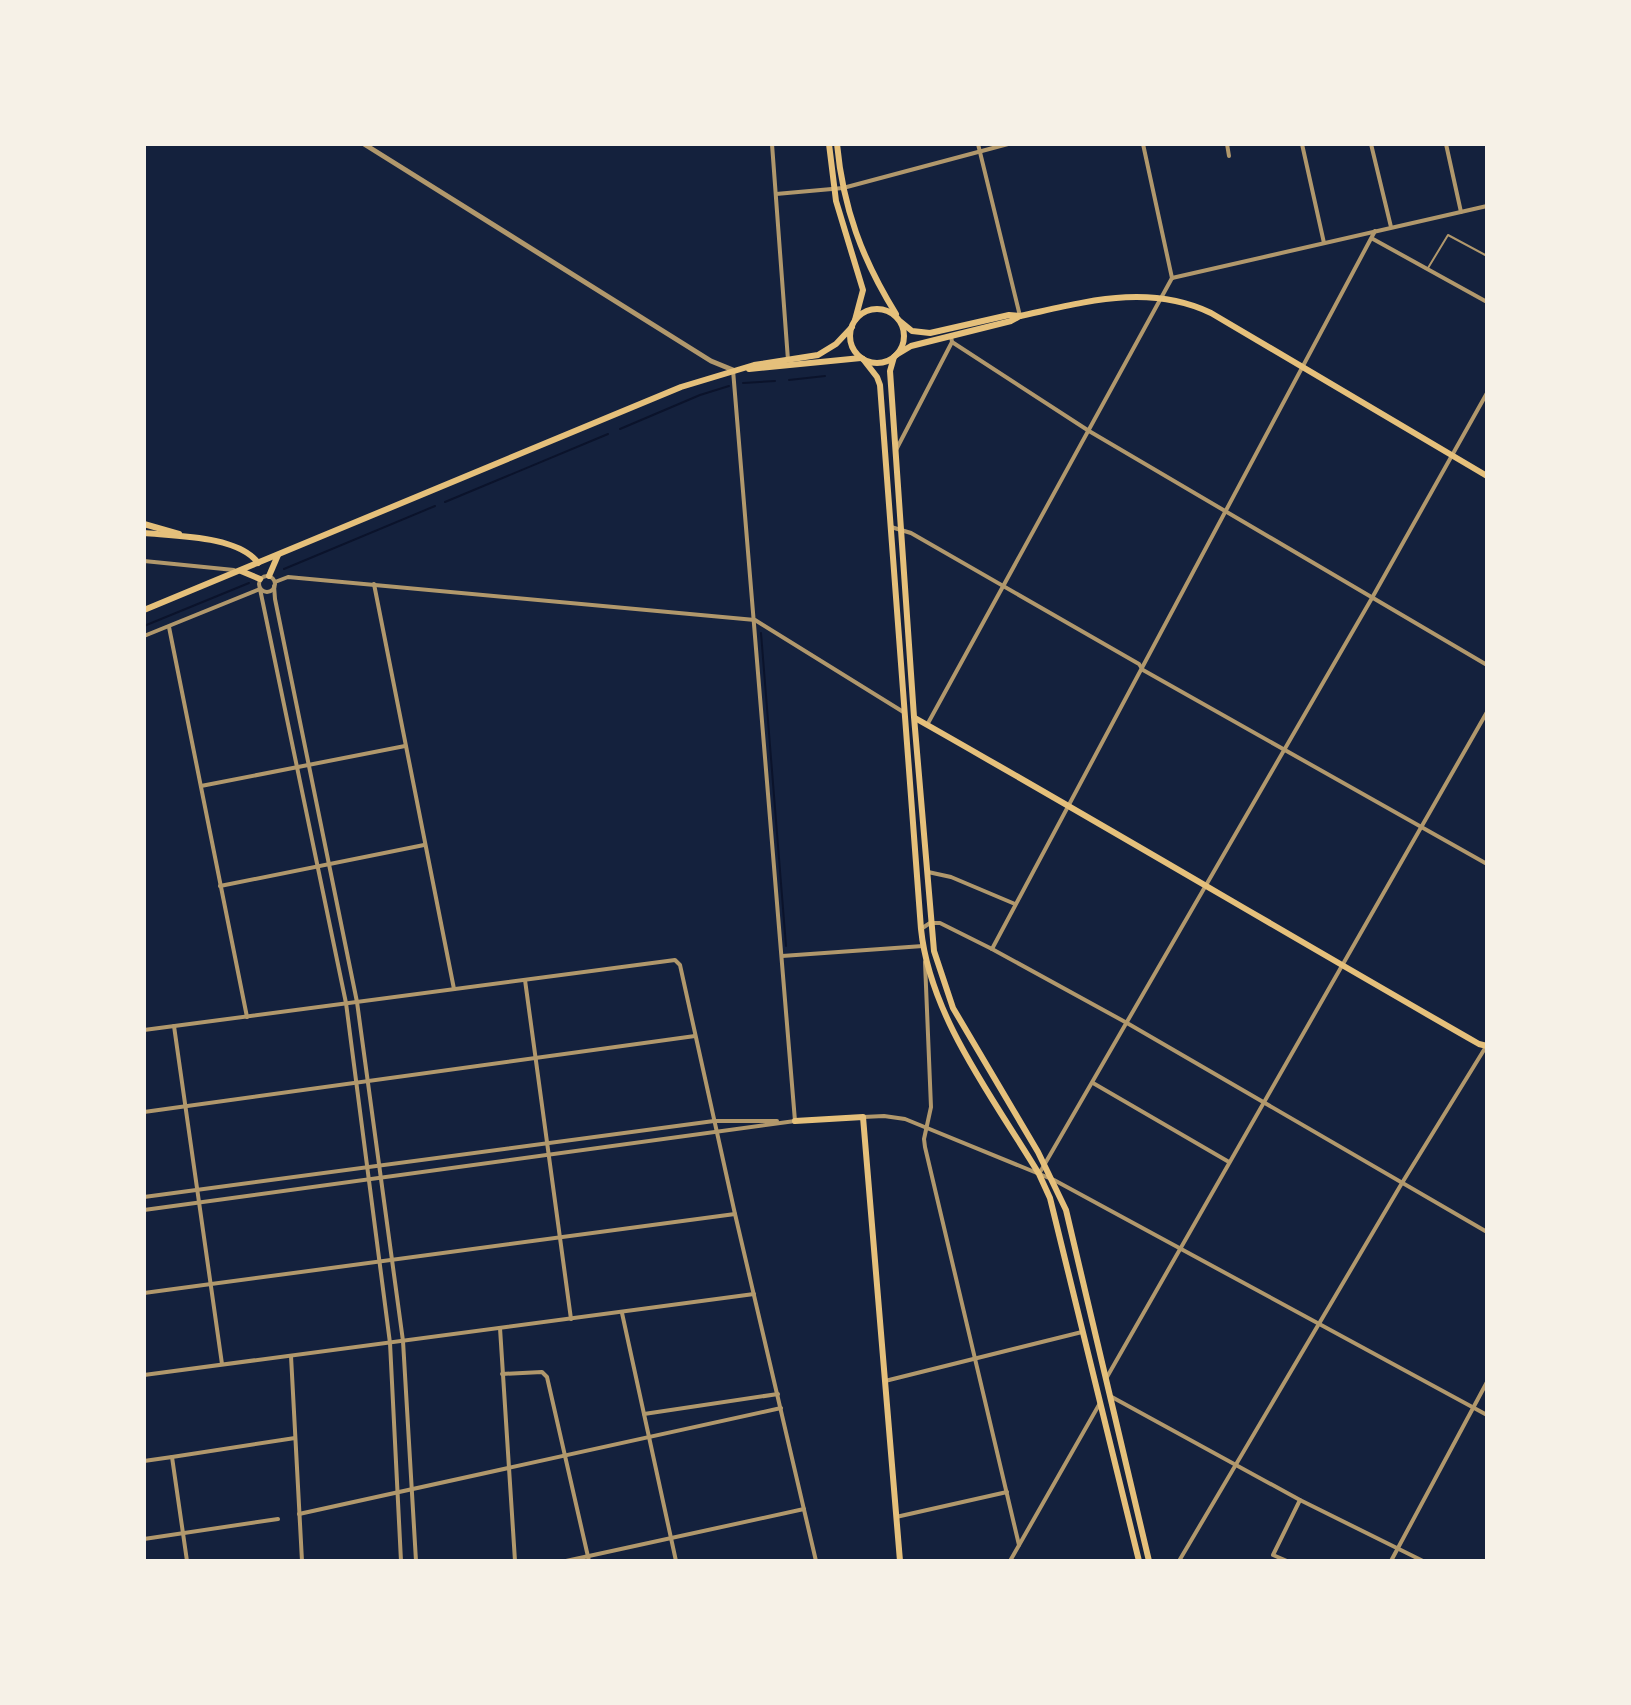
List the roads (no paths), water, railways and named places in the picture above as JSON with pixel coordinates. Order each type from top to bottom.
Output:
[{"type":"main road","points":[[829,144],[834,189],[863,290],[850,341],[880,385],[924,956],[944,1014],[1039,1174],[1055,1212],[1139,1561]]},
{"type":"main road","points":[[837,144],[849,214],[862,249],[904,337],[890,371],[930,923],[938,970],[953,1008],[1054,1180],[1066,1210],[1149,1561]]},
{"type":"main road","points":[[144,610],[658,397],[733,370],[818,355],[836,344],[863,313],[873,309],[897,317],[912,331],[930,333],[1009,315],[1020,316],[1118,296],[1160,298],[1190,304],[1303,366],[1487,476]]},
{"type":"main road","points":[[733,370],[862,358],[880,362],[911,346],[952,339],[1020,316]]},
{"type":"main road","points":[[144,524],[190,538]]},
{"type":"main road","points":[[144,533],[237,546],[252,554],[258,563]]},
{"type":"main road","points":[[273,581],[278,555]]},
{"type":"main road","points":[[241,571],[260,579]]},
{"type":"main road","points":[[905,713],[1487,1046]]},
{"type":"main road","points":[[795,1121],[863,1117],[900,1561]]},
{"type":"street","points":[[364,144],[698,353],[733,370],[795,1121]]},
{"type":"street","points":[[772,144],[788,360]]},
{"type":"street","points":[[978,144],[1020,316]]},
{"type":"street","points":[[776,194],[843,188],[1008,144]]},
{"type":"street","points":[[927,725],[1172,278],[1143,144]]},
{"type":"street","points":[[1227,144],[1229,156]]},
{"type":"street","points":[[1302,144],[1324,243]]},
{"type":"street","points":[[1371,144],[1391,228]]},
{"type":"street","points":[[1446,144],[1461,212]]},
{"type":"street","points":[[1172,278],[1487,206]]},
{"type":"street","points":[[992,949],[1375,231]]},
{"type":"street","points":[[1364,234],[1487,302]]},
{"type":"street","points":[[895,450],[952,339],[1089,431],[1487,665]]},
{"type":"street","points":[[1039,1174],[1487,393]]},
{"type":"street","points":[[890,526],[901,529],[1487,864]]},
{"type":"street","points":[[144,561],[241,571]]},
{"type":"street","points":[[401,1561],[390,1343],[346,1003],[260,579],[273,581],[288,577],[374,584],[755,620],[905,713]]},
{"type":"street","points":[[144,636],[260,589],[269,591],[273,581]]},
{"type":"street","points":[[273,581],[357,1002],[403,1341],[416,1561]]},
{"type":"street","points":[[374,584],[454,989]]},
{"type":"street","points":[[169,626],[247,1017]]},
{"type":"street","points":[[1106,1379],[1487,712]]},
{"type":"street","points":[[201,786],[405,746]]},
{"type":"street","points":[[220,886],[424,845]]},
{"type":"street","points":[[926,871],[951,877],[1015,904]]},
{"type":"street","points":[[921,929],[930,923],[940,923],[992,949],[1127,1023],[1487,1232]]},
{"type":"street","points":[[782,956],[923,946]]},
{"type":"street","points":[[924,956],[931,1107],[925,1147],[1019,1545]]},
{"type":"street","points":[[144,1030],[675,960],[680,965],[816,1561]]},
{"type":"street","points":[[525,980],[571,1319]]},
{"type":"street","points":[[174,1026],[222,1364]]},
{"type":"street","points":[[144,1112],[695,1036]]},
{"type":"street","points":[[1179,1561],[1402,1183],[1487,1046]]},
{"type":"street","points":[[1093,1083],[1230,1162]]},
{"type":"street","points":[[863,1117],[894,1117],[1054,1180],[1487,1415]]},
{"type":"street","points":[[144,1197],[714,1121],[795,1121]]},
{"type":"street","points":[[144,1210],[795,1121]]},
{"type":"street","points":[[144,1293],[735,1214]]},
{"type":"street","points":[[144,1375],[754,1294]]},
{"type":"street","points":[[622,1312],[676,1561]]},
{"type":"street","points":[[500,1328],[515,1561]]},
{"type":"street","points":[[884,1381],[1084,1331]]},
{"type":"street","points":[[291,1355],[302,1561]]},
{"type":"street","points":[[502,1374],[542,1372],[547,1377],[589,1558]]},
{"type":"street","points":[[1391,1561],[1487,1382]]},
{"type":"street","points":[[644,1414],[778,1394]]},
{"type":"street","points":[[1110,1395],[1300,1500],[1423,1561]]},
{"type":"street","points":[[1010,1561],[1101,1400]]},
{"type":"street","points":[[299,1514],[781,1408]]},
{"type":"street","points":[[144,1461],[295,1438]]},
{"type":"street","points":[[172,1457],[187,1561]]},
{"type":"street","points":[[894,1517],[1007,1492]]},
{"type":"street","points":[[1287,1561],[1273,1555],[1300,1500]]},
{"type":"street","points":[[566,1561],[804,1509]]},
{"type":"street","points":[[144,1539],[278,1519]]},
{"type":"lane","points":[[1427,269],[1448,235],[1487,256]]},
{"type":"waterway","points":[[789,380],[825,376]]},
{"type":"waterway","points":[[743,383],[775,381]]},
{"type":"waterway","points":[[620,429],[729,386]]},
{"type":"waterway","points":[[445,502],[608,434]]},
{"type":"waterway","points":[[284,569],[435,506]]},
{"type":"waterway","points":[[144,626],[249,583]]},
{"type":"waterway","points":[[761,633],[786,946]]}]
